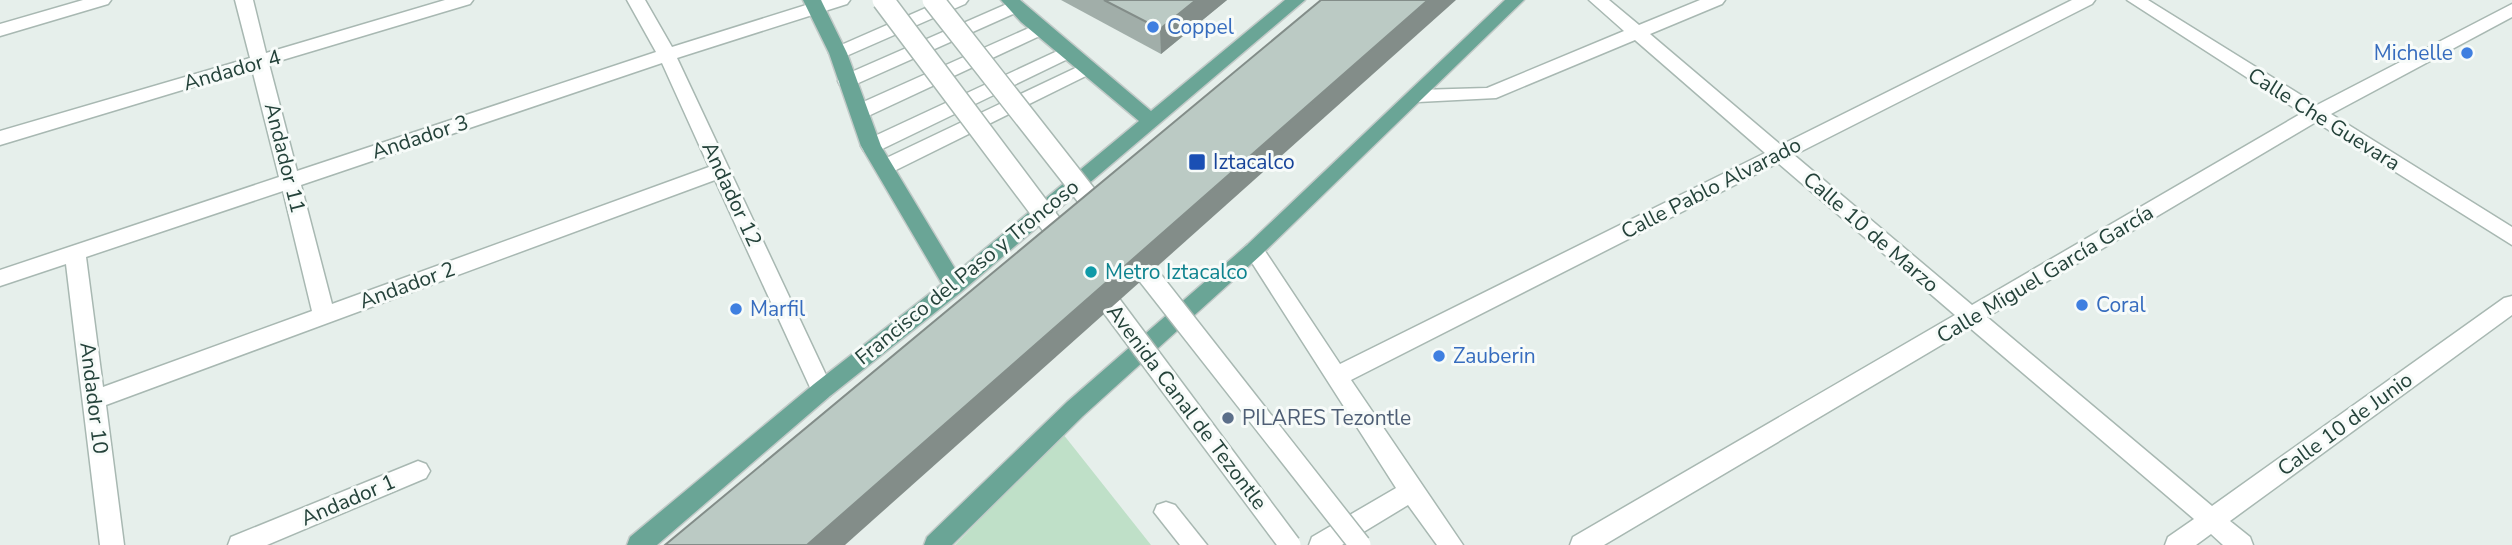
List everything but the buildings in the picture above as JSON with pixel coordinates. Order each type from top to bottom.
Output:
[{"type":"main road","name":"Francisco del Paso y Troncoso","points":[[639,545],[822,390],[954,286],[1296,0]]},
{"type":"main road","points":[[936,545],[1075,409],[1254,250],[1516,0]]},
{"type":"main road","points":[[1013,3],[1040,29],[1151,121]]},
{"type":"main road","points":[[814,4],[838,53],[871,146],[954,286]]},
{"type":"street","points":[[0,30],[102,0]]},
{"type":"street","name":"Andador 11","points":[[244,0],[324,315]]},
{"type":"street","name":"Andador 4","points":[[0,138],[464,0]]},
{"type":"street","name":"Andador 12","points":[[636,0],[667,55],[822,390]]},
{"type":"street","name":"Andador 3","points":[[0,278],[814,4],[841,0]]},
{"type":"street","name":"Avenida Canal de Tezontle","points":[[884,0],[1290,545]]},
{"type":"street","points":[[933,0],[1360,545]]},
{"type":"street","points":[[838,53],[959,0]]},
{"type":"street","name":"Calle 10 de Marzo","points":[[1598,0],[2241,545]]},
{"type":"street","points":[[1418,96],[1489,94],[1716,0]]},
{"type":"street","name":"Calle Pablo Alvarado","points":[[1335,377],[2086,0]]},
{"type":"street","name":"Calle Che Guevara","points":[[2136,0],[2512,237]]},
{"type":"street","points":[[847,81],[1013,3]]},
{"type":"street","name":"Calle Miguel García García","points":[[1582,545],[2315,114],[2512,10]]},
{"type":"street","points":[[859,112],[1040,29]]},
{"type":"street","points":[[871,146],[1068,52]]},
{"type":"street","points":[[885,167],[1088,68]]},
{"type":"street","name":"Andador 2","points":[[94,400],[721,170]]},
{"type":"street","points":[[1254,250],[1411,491],[1451,545]]},
{"type":"street","name":"Andador 10","points":[[75,252],[112,545]]},
{"type":"street","name":"Calle 10 de Junio","points":[[2178,545],[2512,304]]},
{"type":"street","name":"Andador 1","points":[[240,545],[418,471]]},
{"type":"street","points":[[1321,545],[1411,491]]},
{"type":"street","points":[[1166,512],[1195,545]]},
{"type":"green space","points":[[1063,434],[1151,545],[955,545]]},
{"type":"place","name":"Coppel","points":[[1153,27]]},
{"type":"place","name":"Michelle","points":[[2467,53]]},
{"type":"place","name":"Iztacalco","points":[[1197,162]]},
{"type":"place","name":"Metro Iztacalco","points":[[1091,272]]},
{"type":"place","name":"Coral","points":[[2082,305]]},
{"type":"place","name":"Marfil","points":[[736,309]]},
{"type":"place","name":"Zauberin","points":[[1439,356]]},
{"type":"place","name":"PILARES Tezontle","points":[[1228,418]]}]
